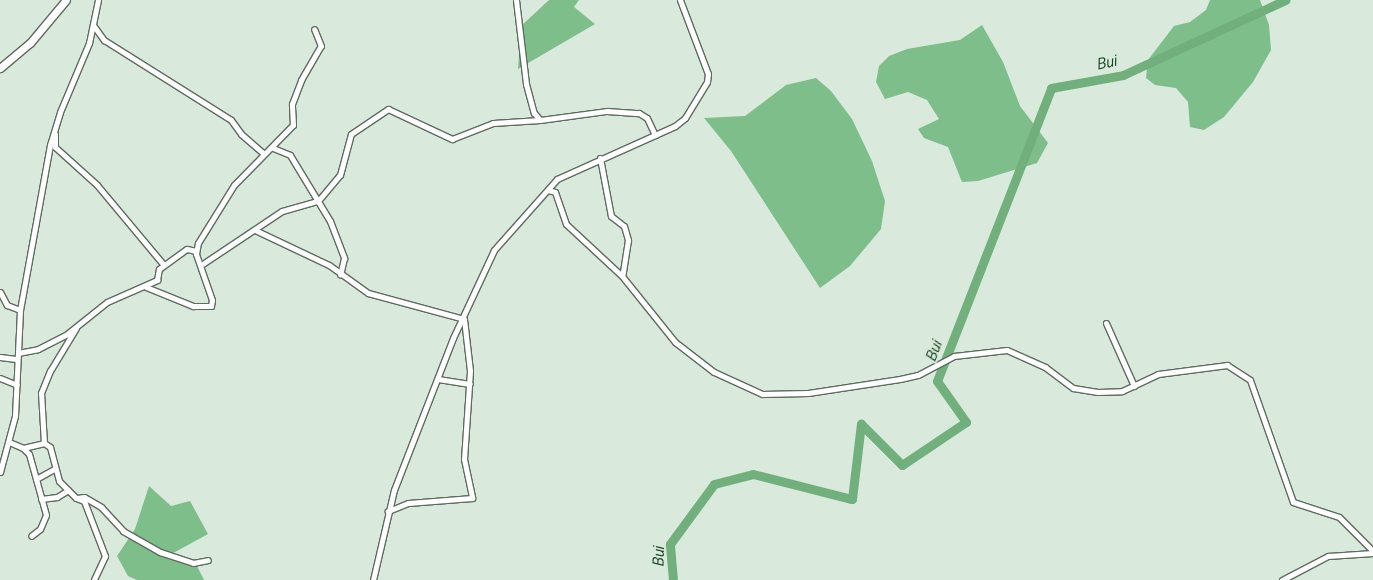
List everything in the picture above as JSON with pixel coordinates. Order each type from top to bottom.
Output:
[{"type":"street","points":[[0,68],[30,43],[66,0]]},
{"type":"street","points":[[0,472],[9,442],[17,385],[20,310],[54,129],[84,58],[93,26],[98,0]]},
{"type":"street","points":[[516,0],[526,84],[534,113],[540,120]]},
{"type":"street","points":[[374,580],[388,511],[453,338],[464,319],[494,250],[557,179],[600,158],[655,135],[683,120],[709,78],[680,0]]},
{"type":"street","points":[[93,26],[104,40],[231,120],[240,134],[264,154]]},
{"type":"street","points":[[146,287],[193,306],[211,306],[196,251],[216,209],[238,180],[264,154],[273,148],[293,125],[292,104],[301,80],[321,46],[314,29]]},
{"type":"street","points":[[201,265],[257,230],[282,211],[318,201],[340,175],[351,134],[388,109],[452,139],[493,123],[540,120],[607,112],[639,113],[648,118],[655,135]]},
{"type":"street","points":[[54,129],[55,147],[96,185],[164,265]]},
{"type":"street","points":[[273,148],[290,155],[318,201],[340,243],[344,258],[340,275]]},
{"type":"street","points":[[600,158],[611,216],[624,226],[628,240],[622,276]]},
{"type":"street","points":[[548,190],[555,192],[566,224],[622,276],[643,306],[691,357],[738,386],[762,394],[808,393],[893,380],[918,375],[954,356],[1007,350],[1045,367],[1073,388],[1104,392],[1134,386],[1158,374],[1220,364],[1244,374],[1250,380],[1289,496],[1298,506],[1339,517],[1373,552]]},
{"type":"street","points":[[257,230],[329,265],[340,275],[368,294],[464,319]]},
{"type":"street","points":[[0,357],[17,356],[38,349],[67,334],[83,317],[107,302],[146,287],[157,280],[159,269],[188,248],[196,251]]},
{"type":"street","points":[[0,292],[7,305],[20,310]]},
{"type":"street","points":[[83,317],[61,349],[43,388],[44,443],[55,454],[54,469],[68,490],[76,498],[84,501],[105,556],[94,580]]},
{"type":"street","points":[[388,511],[408,503],[472,498],[464,459],[470,384],[464,319]]},
{"type":"street","points":[[1106,323],[1134,386]]},
{"type":"street","points":[[0,378],[17,385]]},
{"type":"street","points":[[438,379],[470,384]]},
{"type":"street","points":[[9,442],[23,448],[29,454],[46,519],[31,536]]},
{"type":"street","points":[[23,448],[44,443]]},
{"type":"street","points":[[36,479],[54,469]]},
{"type":"street","points":[[41,498],[57,497],[68,490]]},
{"type":"street","points":[[76,498],[84,497],[92,501],[123,531],[160,552],[192,563],[208,560]]},
{"type":"street","points":[[1282,580],[1328,556],[1373,552]]},
{"type":"green space","points":[[549,0],[579,0],[574,7],[595,24],[518,69],[521,26]]},
{"type":"green space","points":[[1210,0],[1260,0],[1269,25],[1271,50],[1253,82],[1224,117],[1204,130],[1190,127],[1188,102],[1176,88],[1155,85],[1146,78],[1148,60],[1174,26],[1190,22],[1206,10]]},
{"type":"green space","points":[[982,25],[1003,62],[1020,106],[1048,143],[1037,163],[978,181],[962,182],[948,147],[924,138],[918,129],[939,119],[927,100],[908,92],[885,99],[876,82],[879,66],[889,56],[907,49],[960,40]]},
{"type":"green space","points":[[816,78],[831,91],[852,119],[872,161],[885,201],[881,229],[850,266],[820,288],[731,151],[704,118],[745,116],[786,85]]},
{"type":"green space","points":[[149,486],[171,506],[190,501],[208,534],[166,557],[197,566],[204,580],[137,580],[128,576],[117,556],[135,529]]},
{"type":"waterway","name":"Bui","points":[[673,580],[670,544],[714,484],[753,474],[852,499],[861,424],[902,465],[966,422],[937,381],[1051,88],[1123,75],[1285,0]]}]
